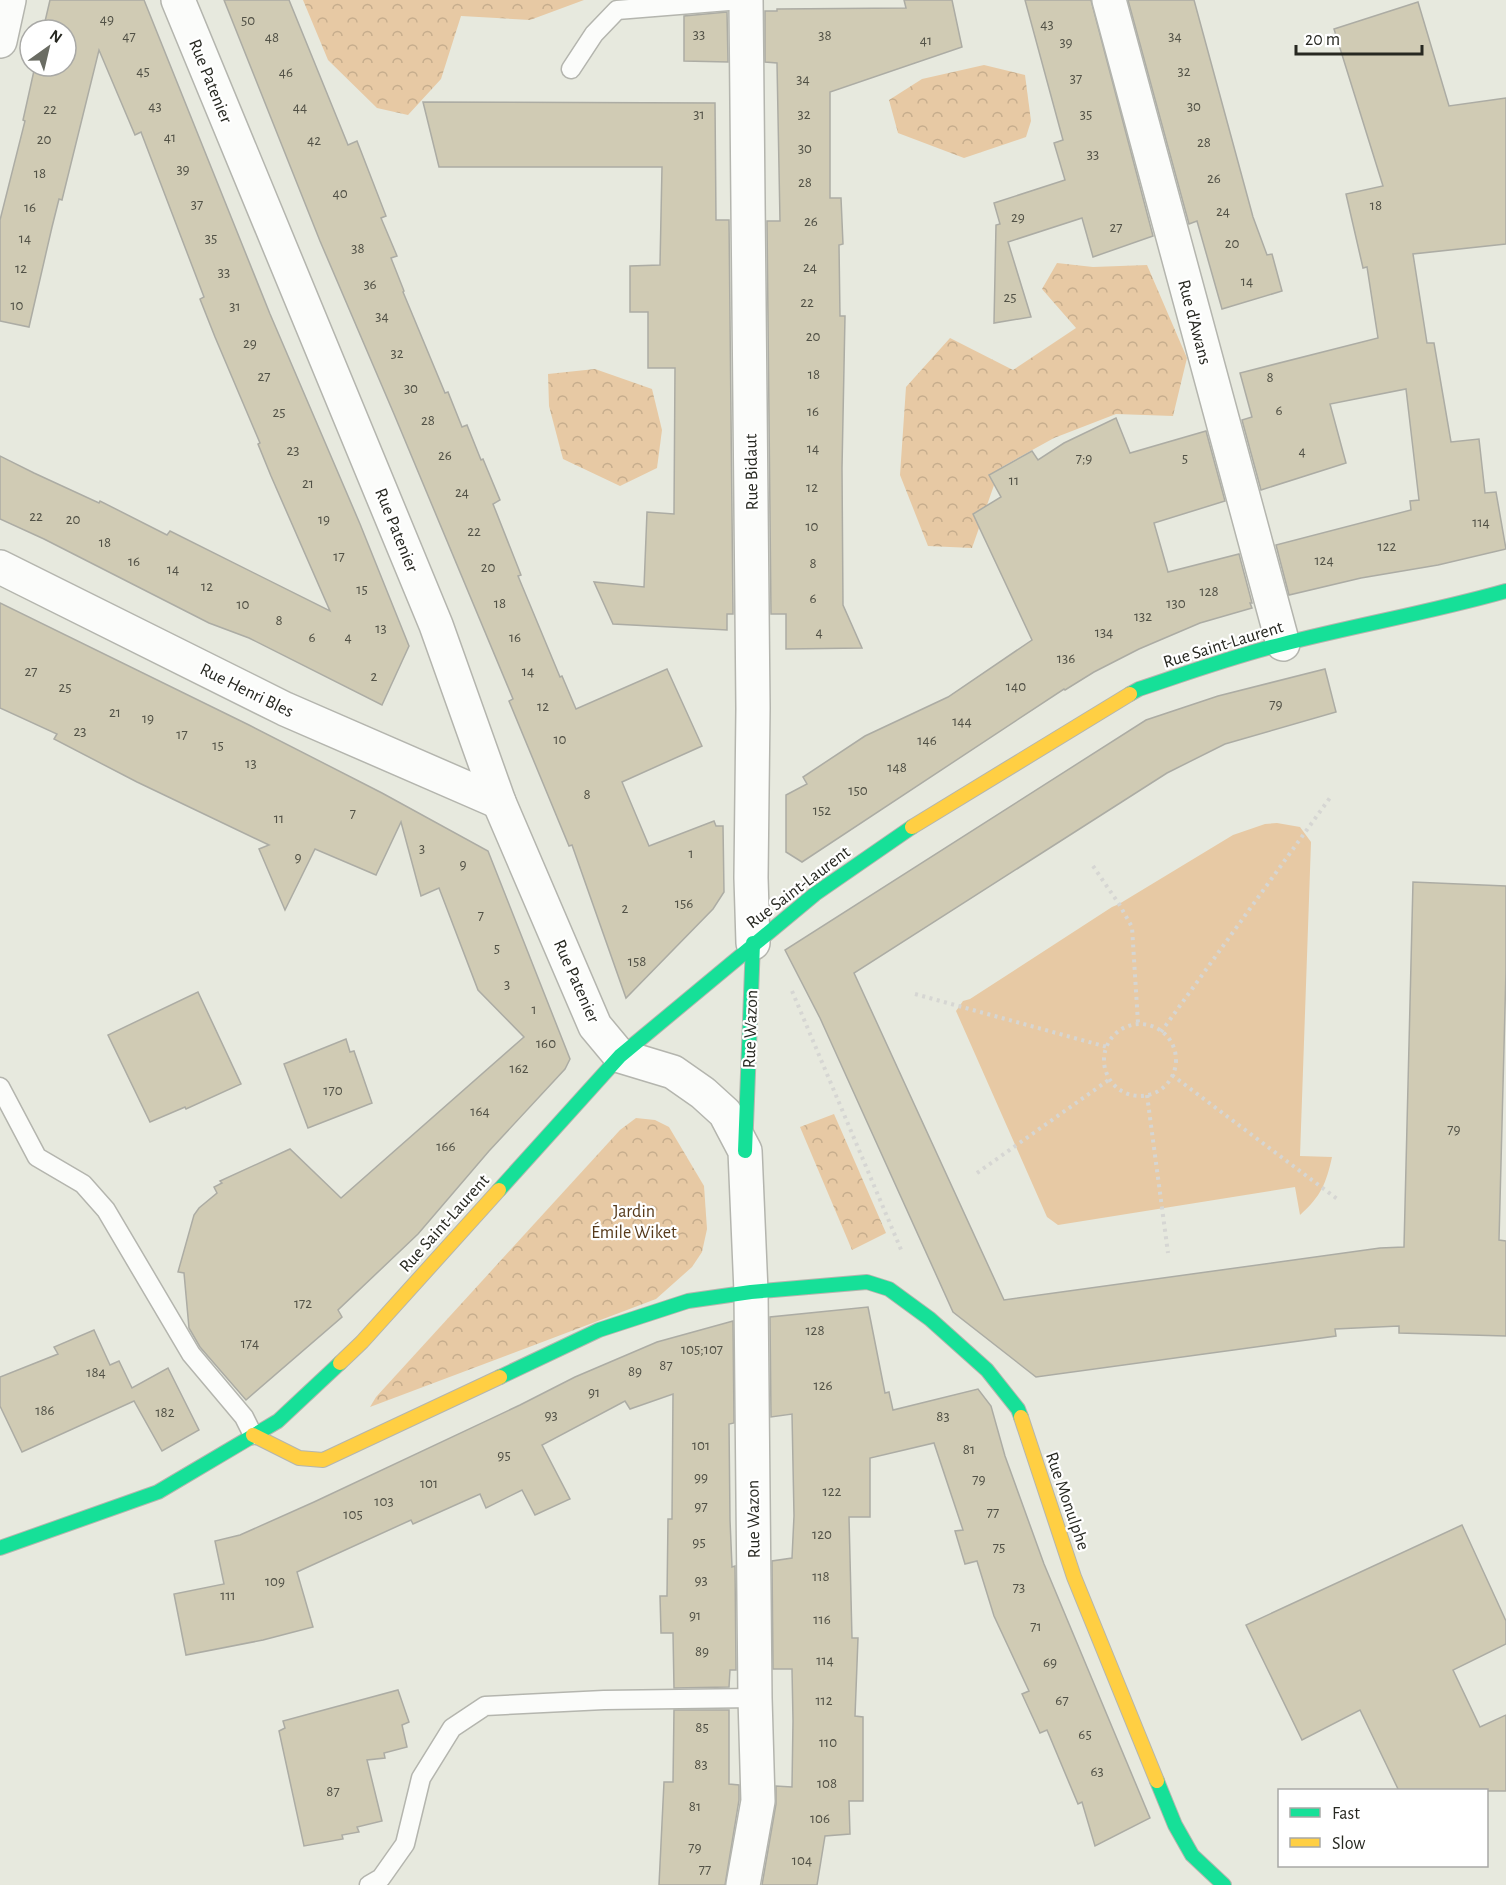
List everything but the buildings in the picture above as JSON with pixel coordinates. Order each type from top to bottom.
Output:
[{"type":"street","points":[[0,41],[9,0]]},
{"type":"street","name":"Rue Patenier","points":[[178,0],[436,625],[499,802],[595,1026],[620,1056]]},
{"type":"street","name":"Rue Bidaut","points":[[746,0],[753,943]]},
{"type":"street","name":"Rue d'Awans","points":[[1109,0],[1282,644]]},
{"type":"street","name":"Rue Henri Bles","points":[[0,567],[285,710],[499,802]]},
{"type":"street","name":"Rue Saint-Laurent","points":[[0,1548],[158,1492],[278,1421],[362,1342],[620,1056],[753,943],[815,894],[896,836],[1139,689],[1282,644],[1457,605],[1506,591]]},
{"type":"street","name":"Rue Wazon","points":[[743,1885],[758,1801],[751,1292],[746,1151],[753,943]]},
{"type":"street","name":"Rue Wazon","points":[[620,1056],[673,1072],[703,1093],[725,1113],[746,1151]]},
{"type":"street","name":"Rue Monulphe","points":[[751,1292],[867,1282],[889,1289],[930,1319],[987,1370],[1018,1409],[1074,1576],[1175,1825],[1192,1855],[1224,1885]]},
{"type":"street","points":[[253,1435],[299,1458],[323,1460],[599,1330],[688,1301],[751,1292]]},
{"type":"lane","points":[[571,69],[594,34],[617,10],[741,0]]},
{"type":"lane","points":[[0,1087],[37,1157],[83,1184],[106,1210],[191,1354],[244,1417],[253,1435]]},
{"type":"lane","points":[[369,1885],[381,1878],[405,1844],[422,1778],[452,1728],[485,1707],[604,1700],[755,1698]]},
{"type":"path","points":[[1161,1032],[1332,795]]},
{"type":"path","points":[[1093,866],[1132,927],[1138,1023]]},
{"type":"path","points":[[788,984],[902,1254]]},
{"type":"path","points":[[915,994],[1107,1047]]},
{"type":"path","points":[[1138,1023],[1154,1026],[1161,1032],[1167,1036],[1175,1050],[1175,1067],[1169,1081],[1157,1092],[1147,1095],[1125,1094],[1112,1084],[1104,1069],[1104,1053],[1111,1038],[1122,1028],[1138,1023]]},
{"type":"path","points":[[1172,1075],[1340,1202]]},
{"type":"path","points":[[977,1173],[1110,1079]]},
{"type":"path","points":[[1147,1095],[1168,1253]]},
{"type":"green space","points":[[303,0],[584,0],[530,20],[461,16],[441,79],[408,115],[377,108],[328,60]]},
{"type":"green space","points":[[984,65],[1025,75],[1031,121],[1026,137],[964,158],[898,133],[889,100],[922,79]]},
{"type":"green space","points":[[1057,263],[1093,267],[1147,265],[1187,358],[1173,416],[1116,414],[1054,438],[1000,468],[972,548],[928,546],[900,475],[906,387],[950,338],[1013,370],[1076,328],[1042,289]]},
{"type":"green space","points":[[595,369],[652,389],[662,430],[657,468],[620,486],[563,459],[549,406],[548,374]]},
{"type":"green space","points":[[1277,823],[1300,827],[1311,842],[1300,1156],[1332,1157],[1322,1189],[1300,1215],[1295,1187],[1058,1225],[1047,1217],[956,1011],[963,1001],[970,999],[1112,907],[1233,835],[1265,824]]},
{"type":"green space","points":[[834,1114],[886,1233],[852,1250],[800,1127]]},
{"type":"green space","name":"Jardin Émile Wiket","points":[[636,1118],[655,1120],[669,1127],[704,1186],[707,1229],[702,1252],[692,1267],[656,1299],[370,1407],[376,1397],[620,1130]]},
{"type":"traffic: fast","points":[[1130,694],[1139,689],[1265,649],[1506,591]]},
{"type":"traffic: fast","points":[[499,1190],[620,1056],[815,894],[912,827]]},
{"type":"traffic: fast","points":[[745,1151],[753,943]]},
{"type":"traffic: fast","points":[[500,1377],[599,1330],[688,1301],[751,1292],[867,1282],[889,1289],[930,1319],[987,1370],[1018,1409],[1021,1417]]},
{"type":"traffic: fast","points":[[0,1548],[158,1492],[278,1421],[340,1363]]},
{"type":"traffic: fast","points":[[1157,1781],[1175,1825],[1192,1855],[1224,1885]]},
{"type":"traffic: slow","points":[[912,827],[1130,694]]},
{"type":"traffic: slow","points":[[340,1363],[362,1342],[499,1190]]},
{"type":"traffic: slow","points":[[253,1435],[299,1458],[323,1460],[500,1377]]},
{"type":"traffic: slow","points":[[1021,1417],[1074,1577],[1157,1781]]}]
